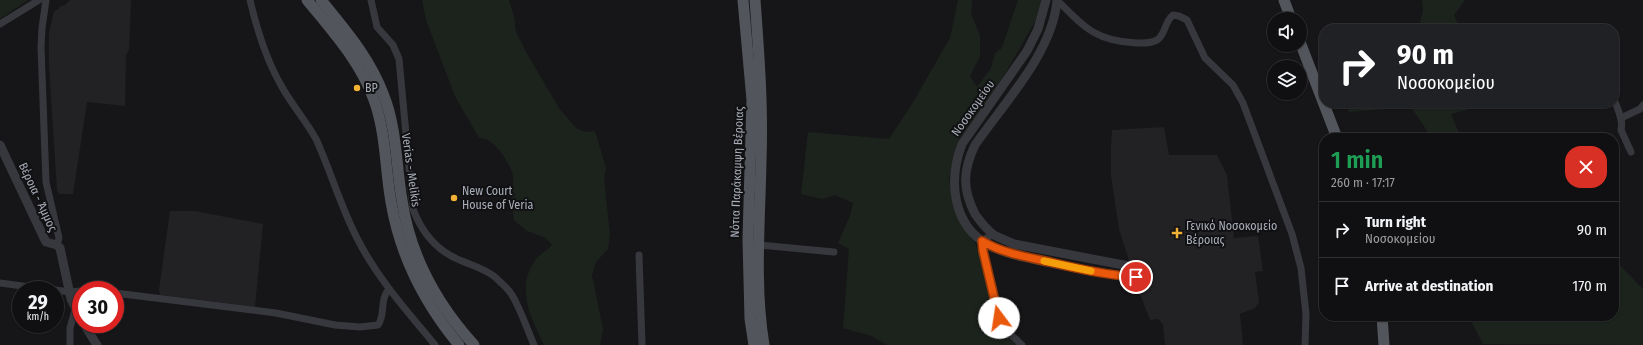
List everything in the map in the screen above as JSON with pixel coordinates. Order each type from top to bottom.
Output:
[{"type":"main road","name":"Verias - Melikis","points":[[307,0],[356,62],[367,84],[380,120],[391,202],[402,247],[424,296],[459,345]]},
{"type":"main road","name":"Verias - Melikis","points":[[321,0],[356,42],[378,80],[391,118],[402,200],[412,243],[434,290],[450,316],[474,345]]},
{"type":"main road","name":"Νότια Παράκαμψη Βέροιας","points":[[744,0],[752,100],[748,239],[750,319],[754,345]]},
{"type":"main road","name":"Νότια Παράκαμψη Βέροιας","points":[[755,0],[762,101],[759,245],[760,300],[764,345]]},
{"type":"main road","points":[[1284,0],[1288,12]]},
{"type":"main road","points":[[1304,52],[1319,91]]},
{"type":"main road","points":[[1325,108],[1335,133]]},
{"type":"main road","points":[[1382,321],[1384,345]]},
{"type":"street","points":[[0,24],[39,0]]},
{"type":"street","points":[[46,0],[42,28],[42,93],[46,182],[59,238],[57,244]]},
{"type":"street","points":[[250,0],[261,42],[270,64],[281,86],[316,139],[358,239],[376,272],[388,289],[435,345]]},
{"type":"street","points":[[371,0],[377,27],[393,45],[399,59],[413,209],[417,219],[429,238],[440,248],[460,260],[484,270],[495,278],[511,294],[534,345]]},
{"type":"street","name":"Νοσοκομείου","points":[[1046,0],[1038,29],[1027,51],[962,144],[957,158],[954,180],[957,205],[962,217],[982,241],[1005,252],[1084,270],[1136,277]]},
{"type":"street","points":[[1057,0],[1084,28],[1101,36],[1123,42],[1145,43],[1156,40],[1163,34],[1167,20],[1173,14],[1187,20],[1205,58],[1233,85],[1244,103],[1292,234],[1304,284],[1306,314],[1305,345]]},
{"type":"street","name":"Νοσοκομείου","points":[[1057,0],[1052,27],[1034,62],[975,145],[971,154],[965,181],[966,195],[978,218],[993,234],[1014,244],[1134,267]]},
{"type":"street","points":[[1621,118],[1640,109],[1643,105]]},
{"type":"street","points":[[1617,108],[1621,118],[1621,130],[1631,152]]},
{"type":"street","name":"Βέροια - Άμμος","points":[[0,145],[46,242],[57,244],[60,248],[72,299]]},
{"type":"street","points":[[993,234],[982,241],[999,318],[1007,331],[1022,345]]},
{"type":"street","points":[[759,245],[834,252]]},
{"type":"street","points":[[639,255],[642,345]]},
{"type":"street","points":[[0,283],[12,285]]},
{"type":"street","points":[[124,293],[276,313],[360,327],[378,325],[381,318],[384,295],[388,289]]},
{"type":"street","points":[[64,291],[70,292]]},
{"type":"street","points":[[70,345],[70,328],[72,321]]},
{"type":"street","points":[[90,333],[97,345]]},
{"type":"shaded area","points":[[0,0],[28,0],[0,19]]},
{"type":"shaded area","points":[[70,0],[131,0],[129,50],[126,55],[125,106],[87,102],[73,194],[59,194],[57,190],[49,66],[49,34],[54,11],[65,5]]},
{"type":"shaded area","points":[[422,0],[509,0],[514,16],[516,32],[559,108],[576,128],[585,132],[595,131],[606,168],[604,179],[610,234],[608,249],[596,262],[592,275],[603,330],[600,345],[544,345],[530,313],[526,291],[530,270],[536,259],[552,245],[546,238],[527,231],[514,220],[512,171],[505,158],[490,141],[479,138],[455,96],[426,20]]},
{"type":"shaded area","points":[[958,0],[972,0],[971,13],[980,36],[980,56],[970,76],[977,87],[991,68],[995,53],[1002,48],[1018,0],[1041,0],[1036,20],[992,96],[958,141],[953,157],[949,180],[954,205],[962,223],[976,245],[995,316],[1007,337],[1017,345],[887,345],[872,336],[843,328],[849,249],[838,243],[850,216],[853,203],[835,195],[822,199],[801,194],[808,132],[889,139],[912,104],[950,38]]},
{"type":"shaded area","points":[[1422,0],[1465,0],[1454,15],[1458,24],[1420,24],[1423,10]]},
{"type":"shaded area","points":[[1348,108],[1399,108],[1349,112]]},
{"type":"shaded area","points":[[1412,108],[1469,108],[1451,114],[1459,133],[1429,133]]},
{"type":"shaded area","name":"Γενικό Νοσοκομείο Βέροιας","points":[[1164,127],[1169,155],[1217,155],[1227,175],[1234,238],[1258,236],[1263,271],[1255,272],[1259,302],[1255,308],[1240,314],[1243,345],[1165,345],[1163,324],[1158,319],[1150,320],[1138,289],[1119,229],[1111,176],[1112,130]]},
{"type":"shaded area","points":[[170,211],[195,211],[263,224],[255,307],[160,295],[159,290]]},
{"type":"shaded area","points":[[1619,264],[1643,289],[1643,345],[1483,344],[1472,321],[1619,321]]},
{"type":"slow traffic","points":[[1044,261],[1091,271]]},
{"type":"place","name":"BP","points":[[357,88]]},
{"type":"place","name":"New Court House of Veria","points":[[454,198]]},
{"type":"place","name":"Γενικό Νοσοκομείο Βέροιας","points":[[1177,233]]},
{"type":"route","points":[[999,318],[982,241],[1005,252],[1041,261],[1117,276],[1136,277]]}]
